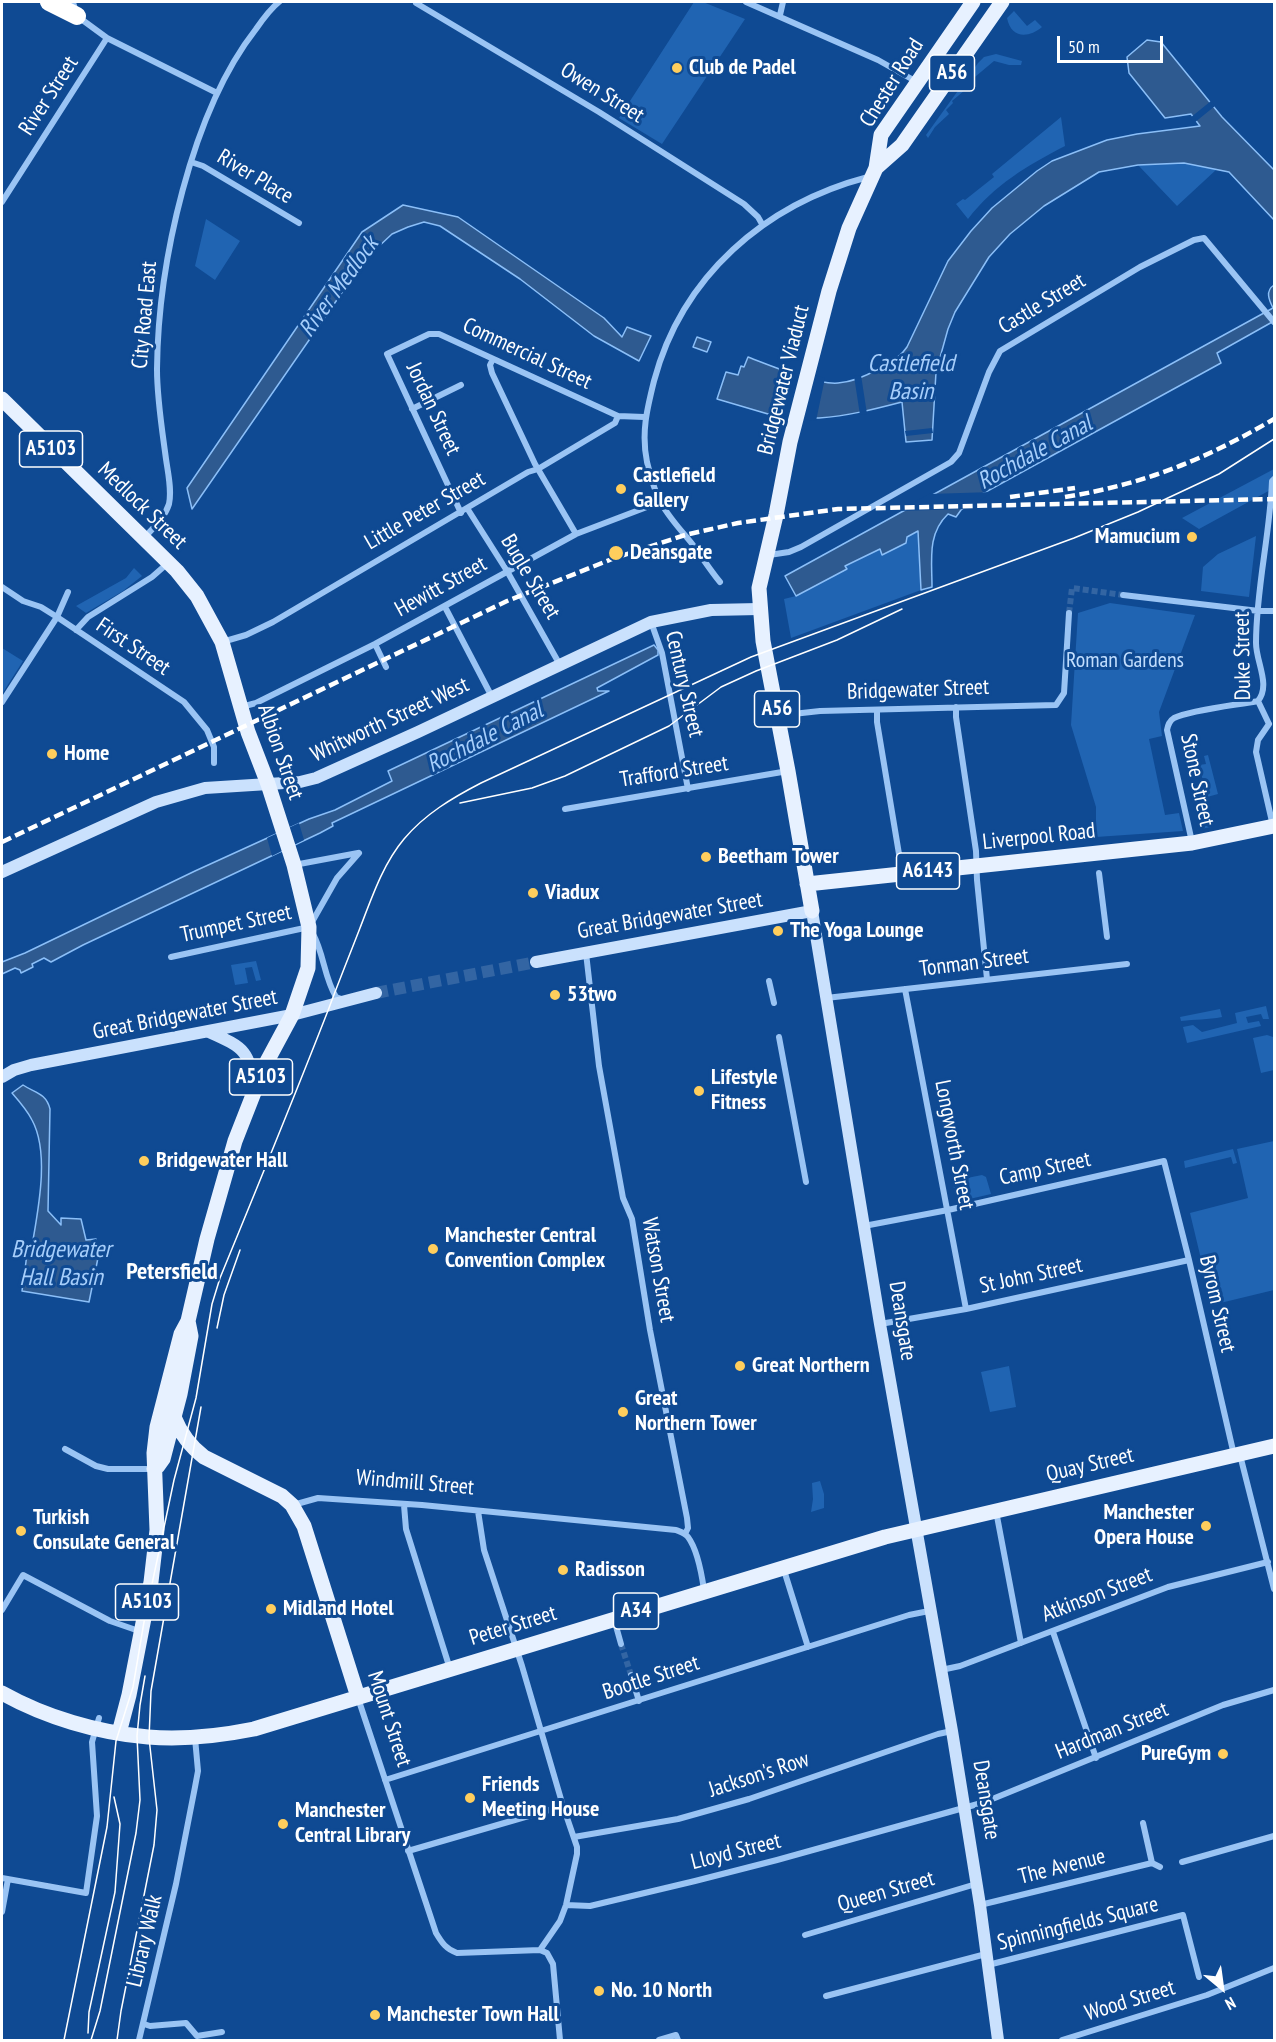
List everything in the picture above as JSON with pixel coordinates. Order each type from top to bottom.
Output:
[{"type":"highway","points":[[49,2],[75,9]]},
{"type":"main road","name":"Chester Road","points":[[874,172],[881,135],[973,2]]},
{"type":"main road","name":"Chester Road","points":[[874,172],[902,145],[1002,2]]},
{"type":"main road","name":"Bridgewater Viaduct","points":[[759,609],[759,588],[790,442],[829,291],[849,228],[874,172]]},
{"type":"main road","name":"Medlock Street","points":[[2,399],[168,562],[197,596]]},
{"type":"main road","name":"Albion Street","points":[[197,596],[222,642],[240,707],[294,865],[309,927],[308,968],[292,1015]]},
{"type":"main road","name":"Deansgate","points":[[759,609],[772,716],[788,771],[812,911]]},
{"type":"main road","name":"Liverpool Road","points":[[807,884],[1192,843],[1274,826]]},
{"type":"main road","name":"A5103","points":[[119,1733],[129,1695],[151,1582],[157,1530],[154,1469],[157,1427],[181,1334],[188,1321],[196,1279],[230,1157],[264,1067],[292,1015]]},
{"type":"main road","name":"A5103","points":[[154,1469],[163,1459],[174,1417],[191,1336],[188,1321]]},
{"type":"main road","points":[[174,1417],[177,1426],[194,1449],[204,1457],[282,1496],[292,1505]]},
{"type":"main road","name":"Quay Street","points":[[916,1528],[1275,1446]]},
{"type":"main road","name":"Mount Street","points":[[292,1505],[304,1526],[358,1697]]},
{"type":"main road","name":"Peter Street","points":[[119,1733],[149,1738],[195,1737],[254,1729],[704,1590],[916,1528]]},
{"type":"main road","name":"A34","points":[[2,1694],[32,1708],[98,1723],[119,1733]]},
{"type":"street","name":"City Road East","points":[[143,538],[161,519],[169,501],[157,394],[160,308],[167,260],[191,162],[217,93],[241,48],[272,7],[279,2]]},
{"type":"street","points":[[746,2],[878,60],[917,82]]},
{"type":"street","points":[[780,15],[783,2]]},
{"type":"street","name":"Owen Street","points":[[416,3],[599,112],[748,207],[762,224]]},
{"type":"street","points":[[75,9],[107,38],[217,93]]},
{"type":"street","name":"River Street","points":[[2,202],[107,38]]},
{"type":"street","name":"River Place","points":[[191,162],[203,166],[299,223]]},
{"type":"street","points":[[718,580],[660,502],[647,462],[644,417],[660,360],[696,291],[743,239],[762,224],[828,189],[874,172]]},
{"type":"street","name":"Castle Street","points":[[766,555],[789,552],[801,547],[951,462],[959,453],[989,372],[1000,351],[1140,267],[1194,240],[1204,238],[1275,322]]},
{"type":"street","name":"Commercial Street","points":[[387,354],[429,334],[439,334],[618,416]]},
{"type":"street","name":"Jordan Street","points":[[387,354],[461,513]]},
{"type":"street","points":[[493,359],[490,365],[492,373],[538,469],[576,534]]},
{"type":"street","points":[[412,409],[461,385]]},
{"type":"street","points":[[618,416],[644,417]]},
{"type":"street","name":"Little Peter Street","points":[[222,642],[256,631],[528,472],[538,469],[615,423],[618,416]]},
{"type":"street","name":"Duke Street","points":[[1274,826],[1257,752],[1258,740],[1272,723],[1258,701],[1263,695],[1264,688],[1256,645],[1272,481],[1275,479]]},
{"type":"street","name":"Hewitt Street","points":[[240,707],[260,701],[375,644],[576,534],[660,502]]},
{"type":"street","name":"Bugle Street","points":[[467,508],[507,571],[560,665]]},
{"type":"street","points":[[76,630],[88,617],[152,577],[168,562]]},
{"type":"street","name":"First Street","points":[[2,587],[23,602],[41,607],[57,617],[184,702],[207,730],[214,747],[214,763]]},
{"type":"street","points":[[2,702],[57,617],[68,592]]},
{"type":"street","points":[[1123,595],[1275,611]]},
{"type":"street","points":[[445,607],[492,697]]},
{"type":"street","name":"Whitworth Street West","points":[[2,872],[156,801],[205,788],[300,782],[316,778],[651,622],[711,610],[759,609]]},
{"type":"street","name":"Bridgewater Street","points":[[772,716],[956,707],[1051,706],[1059,702],[1064,693],[1069,613]]},
{"type":"street","name":"Century Street","points":[[651,622],[663,653],[688,789]]},
{"type":"street","points":[[375,644],[386,667]]},
{"type":"street","name":"Stone Street","points":[[1192,843],[1167,730],[1168,724],[1173,719],[1191,714],[1258,701]]},
{"type":"street","points":[[956,707],[976,851],[987,979]]},
{"type":"street","points":[[877,710],[877,722],[902,874]]},
{"type":"street","name":"Trafford Street","points":[[565,809],[788,771]]},
{"type":"street","points":[[294,865],[359,853],[337,878],[309,927]]},
{"type":"street","points":[[1099,873],[1107,937]]},
{"type":"street","name":"Great Bridgewater Street","points":[[536,963],[812,911]]},
{"type":"street","name":"Deansgate","points":[[812,911],[880,1324],[952,1731],[980,1905],[998,2040]]},
{"type":"street","name":"Trumpet Street","points":[[171,957],[309,927]]},
{"type":"street","name":"Albion Street","points":[[309,927],[321,949],[323,966],[331,988],[336,997],[345,1000]]},
{"type":"street","name":"Watson Street","points":[[586,953],[598,1066],[623,1198],[632,1219],[650,1329],[687,1518],[688,1528],[685,1534],[690,1541],[702,1576],[704,1590]]},
{"type":"street","name":"Tonman Street","points":[[826,998],[1127,964]]},
{"type":"street","points":[[769,981],[774,1003]]},
{"type":"street","name":"Longworth Street","points":[[906,989],[966,1309]]},
{"type":"street","name":"Great Bridgewater Street","points":[[2,1077],[14,1070],[31,1065],[292,1015],[376,993]]},
{"type":"street","points":[[209,1032],[233,1042],[244,1052],[250,1063],[255,1092]]},
{"type":"street","points":[[779,1037],[806,1182]]},
{"type":"street","name":"Camp Street","points":[[864,1226],[948,1210],[1164,1161]]},
{"type":"street","name":"Byrom Street","points":[[1164,1161],[1237,1455],[1275,1589]]},
{"type":"street","name":"St John Street","points":[[880,1324],[966,1309],[1189,1260]]},
{"type":"street","points":[[65,1449],[108,1470],[154,1469]]},
{"type":"street","name":"Windmill Street","points":[[292,1505],[318,1498],[431,1506],[671,1529],[685,1534]]},
{"type":"street","points":[[404,1505],[406,1529],[450,1669]]},
{"type":"street","points":[[996,1510],[1021,1643]]},
{"type":"street","points":[[478,1511],[484,1550],[517,1648],[562,1806],[574,1837],[577,1854],[566,1905],[560,1921],[540,1950],[547,1953],[553,1964],[560,2040]]},
{"type":"street","points":[[1265,1552],[1275,1550]]},
{"type":"street","name":"Atkinson Street","points":[[941,1670],[960,1666],[1053,1632],[1168,1587],[1268,1562]]},
{"type":"street","points":[[782,1567],[808,1647]]},
{"type":"street","points":[[2,1610],[23,1575],[110,1621],[141,1632]]},
{"type":"street","name":"Bootle Street","points":[[385,1780],[909,1615],[929,1611]]},
{"type":"street","points":[[614,1618],[621,1644]]},
{"type":"street","points":[[1053,1632],[1096,1758]]},
{"type":"street","points":[[631,1676],[639,1701]]},
{"type":"street","name":"Hardman Street","points":[[964,1808],[986,1802],[1223,1705],[1275,1690]]},
{"type":"street","name":"Mount Street","points":[[358,1697],[436,1933],[444,1946],[451,1951],[464,1953],[540,1950]]},
{"type":"street","points":[[2,1912],[5,1879],[86,1893],[97,1816],[92,1742],[98,1723]]},
{"type":"street","name":"Jackson's Row","points":[[574,1837],[678,1819],[748,1799],[952,1731]]},
{"type":"street","name":"Library Walk","points":[[139,2040],[176,1884],[198,1771],[195,1737]]},
{"type":"street","points":[[408,1851],[562,1806]]},
{"type":"street","name":"Lloyd Street","points":[[566,1905],[590,1906],[777,1860],[964,1808]]},
{"type":"street","points":[[1143,1823],[1152,1863],[1160,1867]]},
{"type":"street","points":[[1182,1862],[1275,1836]]},
{"type":"street","name":"The Avenue","points":[[980,1905],[1152,1863]]},
{"type":"street","name":"Queen Street","points":[[805,1935],[976,1884]]},
{"type":"street","name":"Spinningfields Square","points":[[987,1960],[1183,1915],[1199,1977]]},
{"type":"street","points":[[826,1996],[987,1960]]},
{"type":"street","name":"Wood Street","points":[[1062,2040],[1207,1995],[1275,1968]]},
{"type":"street","points":[[144,2024],[150,2026],[186,2023],[197,2036],[222,2032]]},
{"type":"street","points":[[659,2040],[677,2038]]},
{"type":"green space","points":[[694,2],[703,2],[745,19],[662,144],[619,118]]},
{"type":"green space","points":[[1014,11],[1027,26],[1035,20],[1042,27],[1026,35],[1016,33],[1009,25],[1007,18]]},
{"type":"green space","points":[[996,54],[1022,61],[1021,65],[994,61],[963,87],[965,90],[952,101],[953,103],[946,110],[949,114],[935,127],[928,138],[926,135],[978,63],[984,57]]},
{"type":"green space","points":[[1061,117],[1065,146],[1000,186],[968,219],[956,204],[965,200],[994,177],[992,174]]},
{"type":"green space","points":[[1184,163],[1217,169],[1177,206],[1138,165]]},
{"type":"green space","points":[[206,219],[240,241],[215,280],[195,266]]},
{"type":"green space","points":[[1274,469],[1274,488],[1199,529],[1182,518]]},
{"type":"green space","points":[[919,531],[921,590],[791,638],[784,599],[796,596],[847,569],[845,566],[880,549],[883,554],[906,543],[907,537]]},
{"type":"green space","points":[[1256,536],[1249,597],[1201,591],[1203,567],[1218,554]]},
{"type":"green space","points":[[134,568],[142,576],[123,591],[86,613],[76,606],[126,578]]},
{"type":"green space","name":"Roman Gardens","points":[[1110,603],[1195,615],[1159,712],[1162,736],[1149,739],[1165,815],[1179,813],[1183,831],[1096,837],[1096,807],[1071,725],[1078,613]]},
{"type":"green space","points":[[2,648],[23,661],[2,694]]},
{"type":"green space","points":[[1208,755],[1218,794],[1207,797],[1199,765],[1206,764],[1204,756]]},
{"type":"green space","points":[[1209,812],[1212,827],[1200,829],[1197,815]]},
{"type":"green space","points":[[256,961],[261,980],[256,981],[252,967],[245,968],[248,983],[235,985],[231,965]]},
{"type":"green space","points":[[1266,1006],[1269,1019],[1263,1019],[1261,1014],[1246,1017],[1248,1023],[1259,1021],[1261,1026],[1187,1043],[1183,1027],[1193,1025],[1202,1032],[1237,1023],[1235,1013]]},
{"type":"green space","points":[[1220,1009],[1222,1017],[1181,1021],[1180,1017]]},
{"type":"green space","points":[[1267,1035],[1273,1037],[1274,1070],[1261,1073],[1253,1038]]},
{"type":"green space","points":[[1274,1141],[1274,1290],[1212,1305],[1190,1213],[1248,1198],[1237,1149]]},
{"type":"green space","points":[[1233,1149],[1237,1163],[1233,1164],[1231,1157],[1185,1168],[1184,1161]]},
{"type":"green space","points":[[982,1175],[986,1177],[991,1194],[957,1200],[952,1181]]},
{"type":"green space","points":[[1009,1366],[1016,1407],[990,1412],[981,1372]]},
{"type":"green space","points":[[820,1481],[824,1494],[824,1508],[811,1512],[812,1483]]},
{"type":"water","name":"Castlefield Basin","points":[[1147,40],[1161,42],[1222,117],[1274,170],[1274,220],[1229,172],[1184,163],[1138,165],[1099,172],[1044,206],[1010,234],[989,257],[955,312],[936,372],[932,440],[906,442],[902,402],[872,410],[819,418],[780,412],[768,414],[717,399],[726,372],[738,375],[748,357],[793,374],[829,383],[854,380],[886,365],[907,347],[948,261],[971,231],[992,208],[1037,171],[1052,161],[1107,140],[1200,126],[1191,114],[1165,118],[1129,73],[1127,57]]},
{"type":"water","name":"River Medlock","points":[[403,205],[458,217],[604,318],[622,337],[627,327],[651,336],[639,361],[594,336],[520,279],[440,226],[424,222],[408,227],[392,234],[376,249],[350,281],[192,509],[187,488],[362,232]]},
{"type":"water","name":"Rochdale Canal","points":[[1274,285],[1274,321],[1217,353],[1221,363],[982,494],[961,510],[956,517],[948,514],[937,530],[932,548],[932,587],[921,590],[918,531],[907,537],[906,543],[882,555],[880,549],[845,566],[847,569],[796,596],[785,576],[1273,308],[1269,299],[1269,290]]},
{"type":"water","points":[[697,337],[711,342],[707,352],[693,347]]},
{"type":"water","name":"Rochdale Canal","points":[[654,645],[658,650],[658,655],[597,688],[598,691],[609,691],[332,823],[333,826],[320,833],[51,962],[44,958],[21,973],[15,968],[2,974],[2,962],[195,871],[309,819],[335,810],[392,781],[388,771]]},
{"type":"water","name":"Bridgewater Hall Basin","points":[[23,1085],[43,1096],[50,1109],[48,1211],[61,1225],[61,1218],[81,1219],[86,1240],[96,1239],[99,1253],[89,1302],[22,1291],[28,1247],[32,1246],[41,1182],[37,1133],[32,1120],[12,1093]]},
{"type":"pier","points":[[1211,101],[1215,106],[1194,123],[1190,118]]},
{"type":"pier","points":[[786,367],[825,378],[816,421],[774,415]]},
{"type":"pier","points":[[861,375],[867,414],[860,415],[854,376]]},
{"type":"pier","points":[[932,428],[933,433],[906,436],[905,431]]},
{"type":"pier","points":[[993,492],[967,509],[897,511],[929,494]]},
{"type":"pier","points":[[299,823],[304,840],[272,856],[267,838]]},
{"type":"tunnel","points":[[1069,613],[1072,588],[1123,595]]},
{"type":"tunnel","points":[[376,993],[536,962]]},
{"type":"tunnel","points":[[621,1644],[631,1675]]},
{"type":"tram line","points":[[64,2040],[107,1827],[116,1741],[133,1687],[144,1622],[174,1480],[196,1398],[212,1304],[220,1278],[374,893],[384,870],[404,839],[430,814],[481,783],[751,657],[1074,538],[1138,512],[1219,474],[1274,439]]},
{"type":"tram line","points":[[460,803],[532,788],[565,776],[669,726],[721,687],[837,640],[902,609]]},
{"type":"tram line","points":[[217,1328],[224,1295],[240,1250]]},
{"type":"tram line","points":[[117,2040],[154,1845],[157,1810],[149,1738],[151,1691],[201,1407]]},
{"type":"tram line","points":[[91,2040],[100,2011],[136,1833],[140,1800],[137,1736],[145,1676]]},
{"type":"tram line","points":[[88,2033],[89,2012],[115,1892],[120,1824],[114,1797]]},
{"type":"railway","points":[[1065,497],[1122,485],[1173,468],[1223,447],[1274,419]]},
{"type":"railway","points":[[1010,497],[1075,488]]},
{"type":"railway","points":[[2,842],[507,601],[612,559],[685,535],[738,523],[838,509],[1274,499]]},
{"type":"place","name":"Club de Padel","points":[[677,68]]},
{"type":"place","name":"Castlefield Gallery","points":[[621,489]]},
{"type":"place","name":"Mamucium","points":[[1192,537]]},
{"type":"place","name":"Deansgate","points":[[616,553]]},
{"type":"place","name":"Home","points":[[52,754]]},
{"type":"place","name":"Beetham Tower","points":[[706,857]]},
{"type":"place","name":"Viadux","points":[[533,893]]},
{"type":"place","name":"The Yoga Lounge","points":[[778,931]]},
{"type":"place","name":"53two","points":[[555,995]]},
{"type":"place","name":"Lifestyle Fitness","points":[[699,1091]]},
{"type":"place","name":"Bridgewater Hall","points":[[144,1161]]},
{"type":"place","name":"Manchester Central Convention Complex","points":[[433,1249]]},
{"type":"place","name":"Great Northern","points":[[740,1366]]},
{"type":"place","name":"Great Northern Tower","points":[[623,1412]]},
{"type":"place","name":"Manchester Opera House","points":[[1206,1526]]},
{"type":"place","name":"Turkish Consulate General","points":[[21,1531]]},
{"type":"place","name":"Radisson","points":[[563,1570]]},
{"type":"place","name":"Midland Hotel","points":[[271,1609]]},
{"type":"place","name":"PureGym","points":[[1223,1754]]},
{"type":"place","name":"Friends Meeting House","points":[[470,1798]]},
{"type":"place","name":"Manchester Central Library","points":[[283,1824]]},
{"type":"place","name":"No. 10 North","points":[[599,1991]]},
{"type":"place","name":"Manchester Town Hall","points":[[375,2015]]},
{"type":"district","name":"Petersfield","points":[[172,1272]]}]
